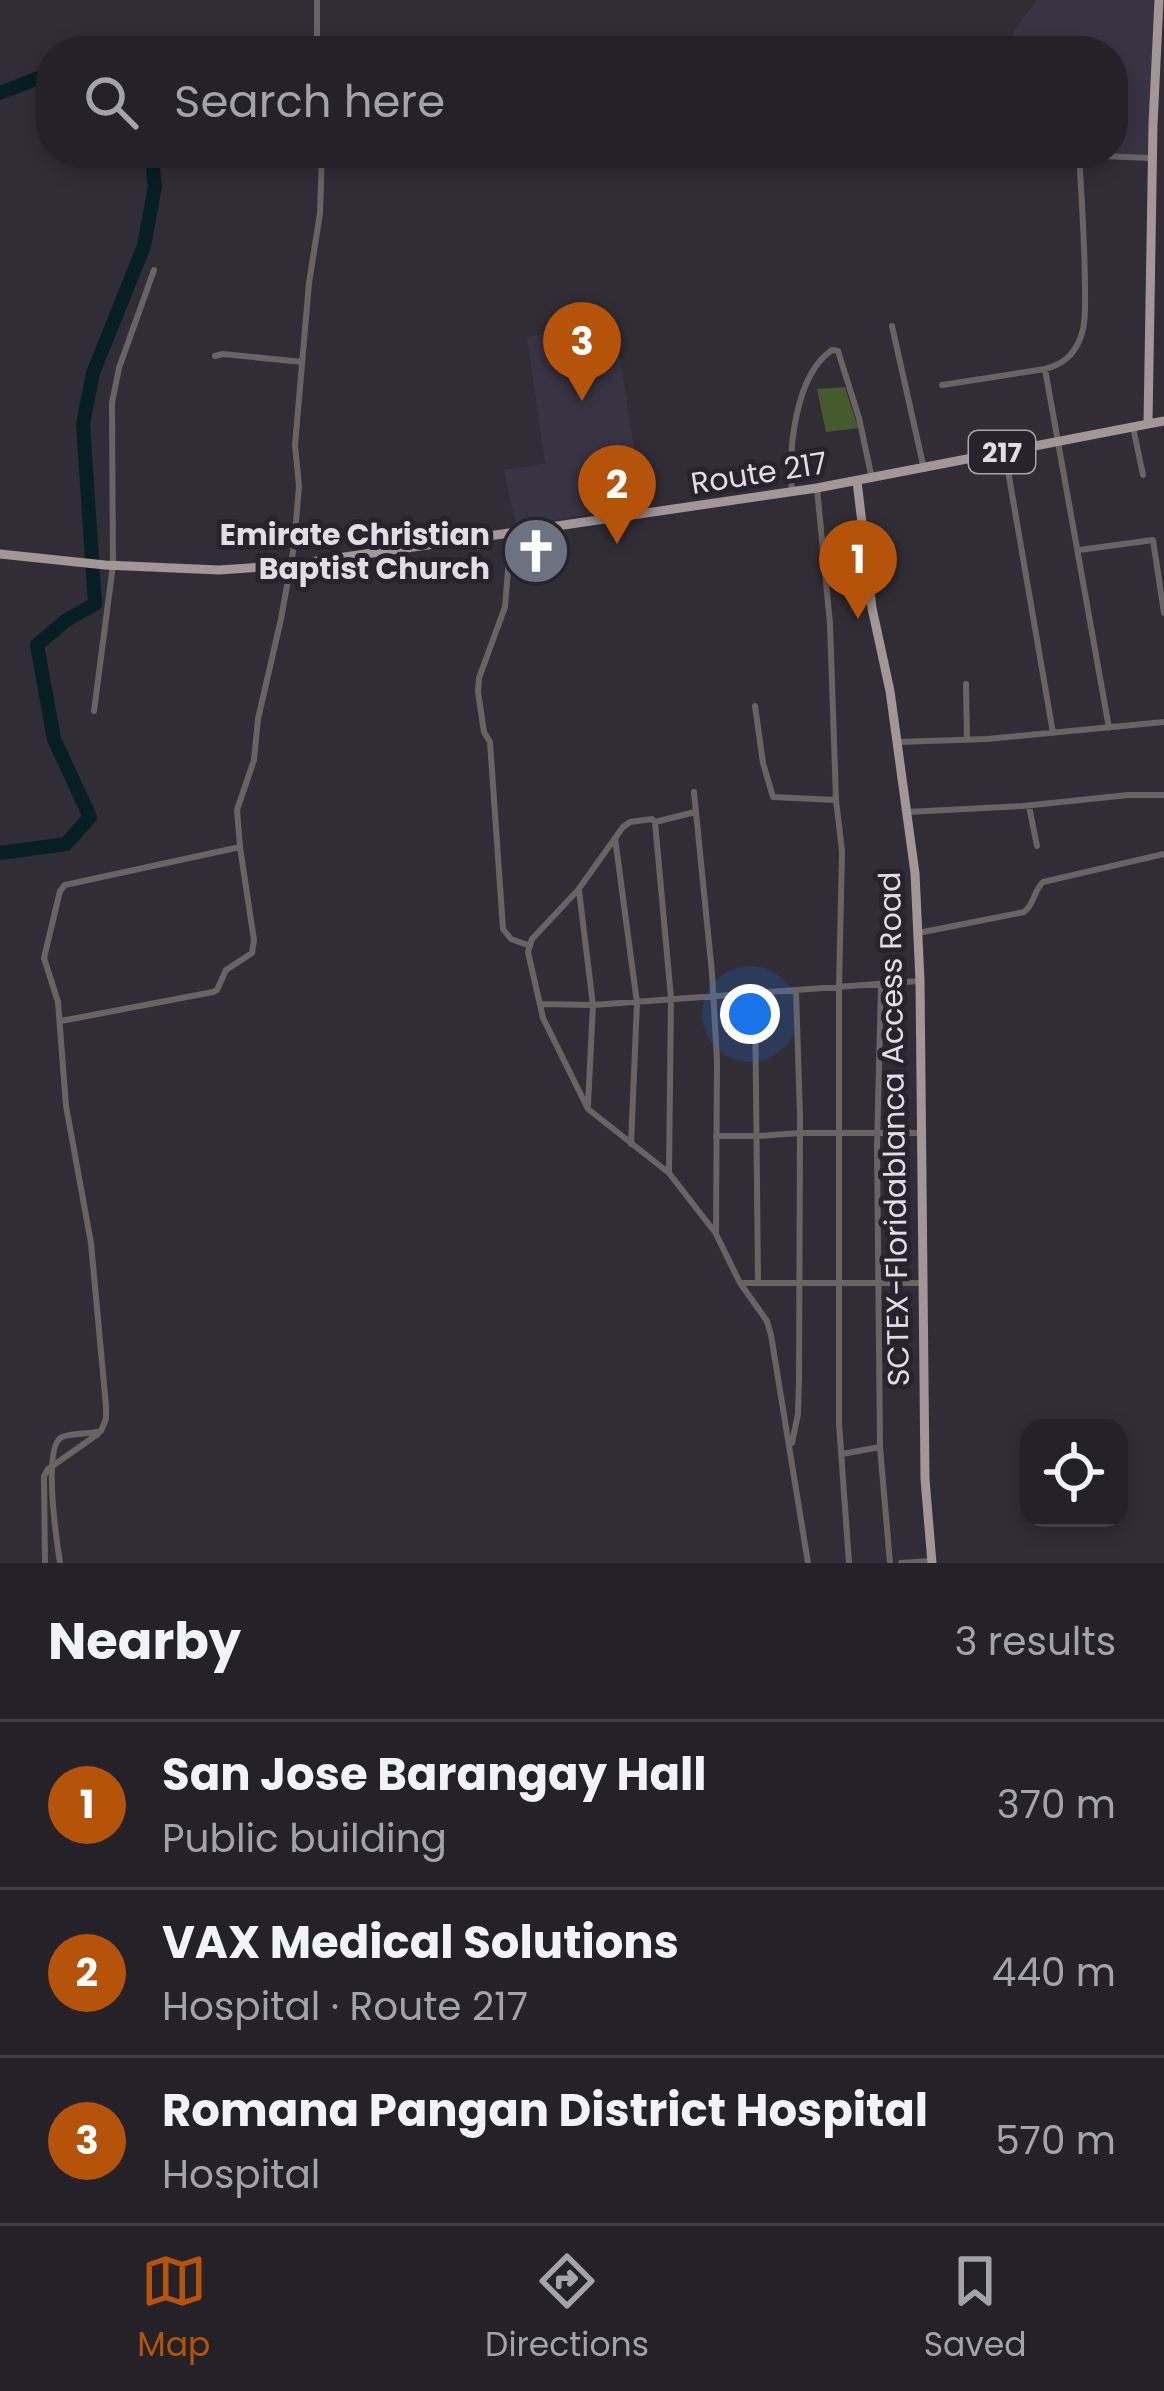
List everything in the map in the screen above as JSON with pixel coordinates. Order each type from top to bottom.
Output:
[{"type":"main road","points":[[1148,423],[1160,0]]},
{"type":"main road","name":"Route 217","points":[[0,554],[219,570],[290,565],[857,482],[1164,422]]},
{"type":"main road","name":"SCTEX-Floridablanca Access Road","points":[[857,482],[872,608],[908,812],[918,933],[925,1479],[932,1562]]},
{"type":"street","points":[[317,0],[317,36]]},
{"type":"street","points":[[1128,157],[1153,158]]},
{"type":"street","points":[[61,1021],[201,996],[217,990],[226,970],[252,953],[237,810],[254,760],[298,508],[296,446],[322,168]]},
{"type":"street","points":[[942,385],[1046,369],[1070,357],[1084,321],[1080,168]]},
{"type":"street","points":[[94,711],[109,565],[112,403],[119,368],[154,270]]},
{"type":"street","points":[[892,326],[924,469]]},
{"type":"street","points":[[792,492],[790,448],[806,384],[812,368],[832,350],[838,351],[857,411],[872,479]]},
{"type":"street","points":[[215,356],[302,362]]},
{"type":"street","points":[[1046,369],[1109,728]]},
{"type":"street","points":[[1132,427],[1143,475]]},
{"type":"street","points":[[1004,452],[1053,733]]},
{"type":"street","points":[[818,488],[842,851],[839,1283],[842,1454],[850,1563]]},
{"type":"street","points":[[511,534],[505,607],[482,667],[478,692],[490,742],[503,929],[511,939],[528,945]]},
{"type":"street","points":[[1079,550],[1153,540],[1164,613]]},
{"type":"street","points":[[966,684],[967,740]]},
{"type":"street","points":[[755,706],[773,797],[836,800]]},
{"type":"street","points":[[896,742],[1164,722]]},
{"type":"street","points":[[694,792],[717,1060],[716,1234]]},
{"type":"street","points":[[908,812],[1164,795]]},
{"type":"street","points":[[1029,806],[1037,846]]},
{"type":"street","points":[[528,945],[630,822],[655,822],[695,812]]},
{"type":"street","points":[[655,822],[671,998],[668,1173]]},
{"type":"street","points":[[615,838],[637,1003],[631,1144]]},
{"type":"street","points":[[45,1563],[44,1477],[101,1432],[106,1406],[91,1243],[66,1106],[61,1021],[43,953],[62,887],[240,847]]},
{"type":"street","points":[[918,933],[1024,912],[1043,882],[1164,854]]},
{"type":"street","points":[[578,890],[592,1006],[588,1109]]},
{"type":"street","points":[[528,945],[543,1018],[588,1109],[668,1173],[716,1234],[766,1321],[808,1563]]},
{"type":"street","points":[[540,1004],[592,1006],[920,981]]},
{"type":"street","points":[[881,985],[877,1133],[880,1447],[890,1563]]},
{"type":"street","points":[[790,1446],[798,1414],[796,992]]},
{"type":"street","points":[[755,994],[758,1281]]},
{"type":"street","points":[[716,1136],[920,1133]]},
{"type":"street","points":[[740,1282],[921,1283]]},
{"type":"street","points":[[60,1563],[51,1504],[54,1444],[61,1437],[101,1432]]},
{"type":"street","points":[[842,1454],[880,1447]]},
{"type":"street","points":[[901,1563],[932,1562]]},
{"type":"shaded area","points":[[1037,0],[1155,0],[1148,158],[1128,157],[1128,36],[1013,36]]},
{"type":"shaded area","points":[[615,325],[635,455],[593,461],[598,513],[516,526],[504,470],[545,464],[527,337]]},
{"type":"green space","points":[[845,387],[858,428],[826,432],[817,389]]},
{"type":"waterway","points":[[0,93],[36,79]]},
{"type":"waterway","points":[[0,853],[66,844],[90,817],[54,739],[37,645],[95,604],[83,424],[93,373],[144,246],[155,186],[153,168]]},
{"type":"place","name":"Romana Pangan District Hospital","points":[[582,401]]},
{"type":"place","name":"VAX Medical Solutions","points":[[617,544]]},
{"type":"place","name":"Emirate Christian Baptist Church","points":[[536,551]]},
{"type":"place","name":"San Jose Barangay Hall","points":[[858,619]]}]
